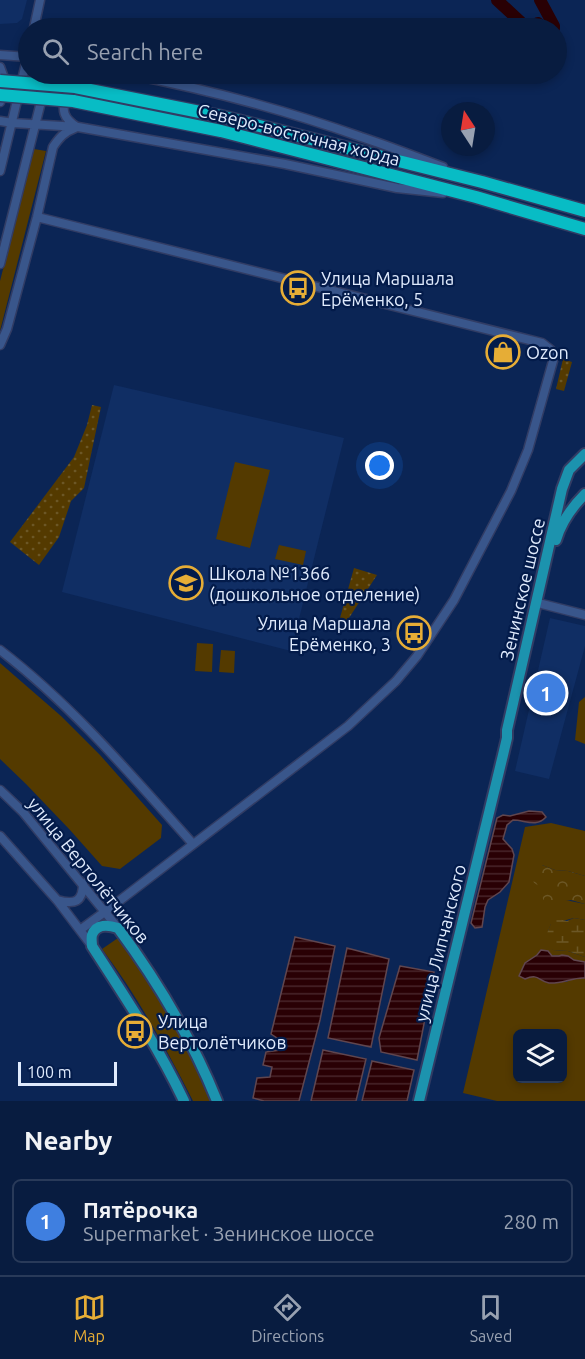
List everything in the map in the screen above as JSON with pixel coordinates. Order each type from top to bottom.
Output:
[{"type":"highway","name":"Северо-восточная хорда","points":[[0,81],[18,82]]},
{"type":"highway","name":"Северо-восточная хорда","points":[[38,84],[75,87],[220,116],[482,182],[585,211]]},
{"type":"highway","name":"Северо-восточная хорда","points":[[0,95],[73,101],[221,131],[476,197],[585,229]]},
{"type":"main road","name":"Зенинское шоссе","points":[[493,793],[562,489],[568,470],[585,454]]},
{"type":"main road","name":"Зенинское шоссе","points":[[507,738],[512,730],[560,529],[585,494]]},
{"type":"main road","name":"улица Липчанского","points":[[419,1101],[493,793]]},
{"type":"main road","points":[[118,928],[103,925],[92,935],[92,946],[144,1026],[170,1070],[184,1101]]},
{"type":"main road","name":"улица Вертолётчиков","points":[[118,928],[173,1010],[217,1101]]},
{"type":"street","points":[[36,18],[40,0]]},
{"type":"street","points":[[0,55],[18,56]]},
{"type":"street","points":[[0,67],[4,78],[0,102]]},
{"type":"street","points":[[0,171],[22,84]]},
{"type":"street","points":[[0,264],[46,84]]},
{"type":"street","points":[[67,84],[64,114],[78,127]]},
{"type":"street","points":[[177,84],[284,112],[361,136],[482,182]]},
{"type":"street","points":[[0,121],[78,127],[285,164],[397,188],[476,197]]},
{"type":"street","points":[[0,345],[7,328],[37,217],[53,147],[66,132],[78,127]]},
{"type":"street","points":[[37,217],[542,343],[553,355],[528,450],[511,491],[454,600],[417,656],[396,681],[348,726],[80,930]]},
{"type":"street","points":[[542,604],[585,615]]},
{"type":"street","points":[[0,650],[89,728],[193,844]]},
{"type":"street","name":"улица Вертолётчиков","points":[[0,790],[23,812],[118,928]]},
{"type":"street","points":[[0,836],[57,900],[92,946]]},
{"type":"street","points":[[57,900],[66,903],[81,898],[82,883]]},
{"type":"shaded area","points":[[0,0],[27,0],[22,18],[18,18],[18,22],[0,24]]},
{"type":"shaded area","points":[[114,385],[344,438],[291,651],[62,592]]},
{"type":"shaded area","points":[[550,618],[585,626],[585,646],[549,779],[515,771]]},
{"type":"shaded area","points":[[529,811],[542,812],[546,817],[534,823],[513,820],[507,825],[503,839],[514,855],[509,882],[488,900],[482,927],[475,928],[471,923],[497,818]]},
{"type":"shaded area","points":[[295,937],[335,946],[320,1020],[299,1101],[264,1101],[253,1098],[257,1078],[270,1077],[272,1067],[263,1065],[266,1052],[280,1050],[280,1040],[271,1034]]},
{"type":"shaded area","points":[[347,948],[389,959],[371,1047],[328,1038]]},
{"type":"shaded area","points":[[541,950],[548,951],[552,956],[568,956],[585,962],[585,978],[549,983],[536,977],[525,979],[519,976],[525,963]]},
{"type":"shaded area","points":[[400,966],[434,972],[417,1060],[381,1052],[379,1038]]},
{"type":"shaded area","points":[[323,1050],[366,1059],[356,1101],[311,1101]]},
{"type":"shaded area","points":[[372,1061],[414,1070],[407,1101],[362,1101]]},
{"type":"green space","points":[[34,149],[46,151],[0,331],[0,281]]},
{"type":"green space","points":[[563,359],[572,362],[564,391],[556,389]]},
{"type":"green space","points":[[92,405],[101,407],[84,488],[71,501],[59,537],[39,565],[10,542],[74,457],[87,425]]},
{"type":"green space","points":[[235,462],[270,470],[250,548],[216,539]]},
{"type":"green space","points":[[279,545],[306,551],[303,565],[275,559]]},
{"type":"green space","points":[[354,568],[377,575],[347,621],[340,618]]},
{"type":"green space","points":[[197,643],[213,644],[212,672],[195,671]]},
{"type":"green space","points":[[221,650],[235,651],[234,673],[219,672]]},
{"type":"green space","points":[[0,663],[61,716],[100,755],[162,825],[161,838],[120,869],[102,866],[0,759]]},
{"type":"green space","points":[[585,697],[585,744],[575,740],[579,702]]},
{"type":"green space","points":[[551,823],[585,831],[585,876],[542,865],[541,894],[585,904],[585,920],[574,918],[551,924],[548,931],[553,950],[568,951],[585,957],[585,962],[568,956],[537,955],[525,963],[532,976],[544,981],[566,982],[585,978],[585,1101],[497,1101],[463,1093],[525,827]]},
{"type":"green space","points":[[542,865],[585,876],[585,904],[571,900],[558,904],[544,901],[541,887],[534,883],[530,870]]},
{"type":"green space","points":[[553,918],[567,921],[574,918],[585,920],[585,957],[568,951],[553,950],[549,946],[547,934]]},
{"type":"green space","points":[[118,938],[153,989],[187,1048],[211,1101],[193,1101],[151,1023],[102,949]]},
{"type":"waterway","points":[[497,0],[516,18]]},
{"type":"waterway","points":[[540,0],[550,18]]},
{"type":"place","name":"Улица Маршала Ерёменко, 5","points":[[298,288]]},
{"type":"place","name":"Ozon","points":[[503,352]]},
{"type":"place","name":"Школа №1366 (дошкольное отделение)","points":[[186,583]]},
{"type":"place","name":"Улица Маршала Ерёменко, 3","points":[[414,633]]},
{"type":"place","name":"Пятёрочка","points":[[546,693]]},
{"type":"place","name":"Улица Вертолётчиков","points":[[135,1031]]}]
